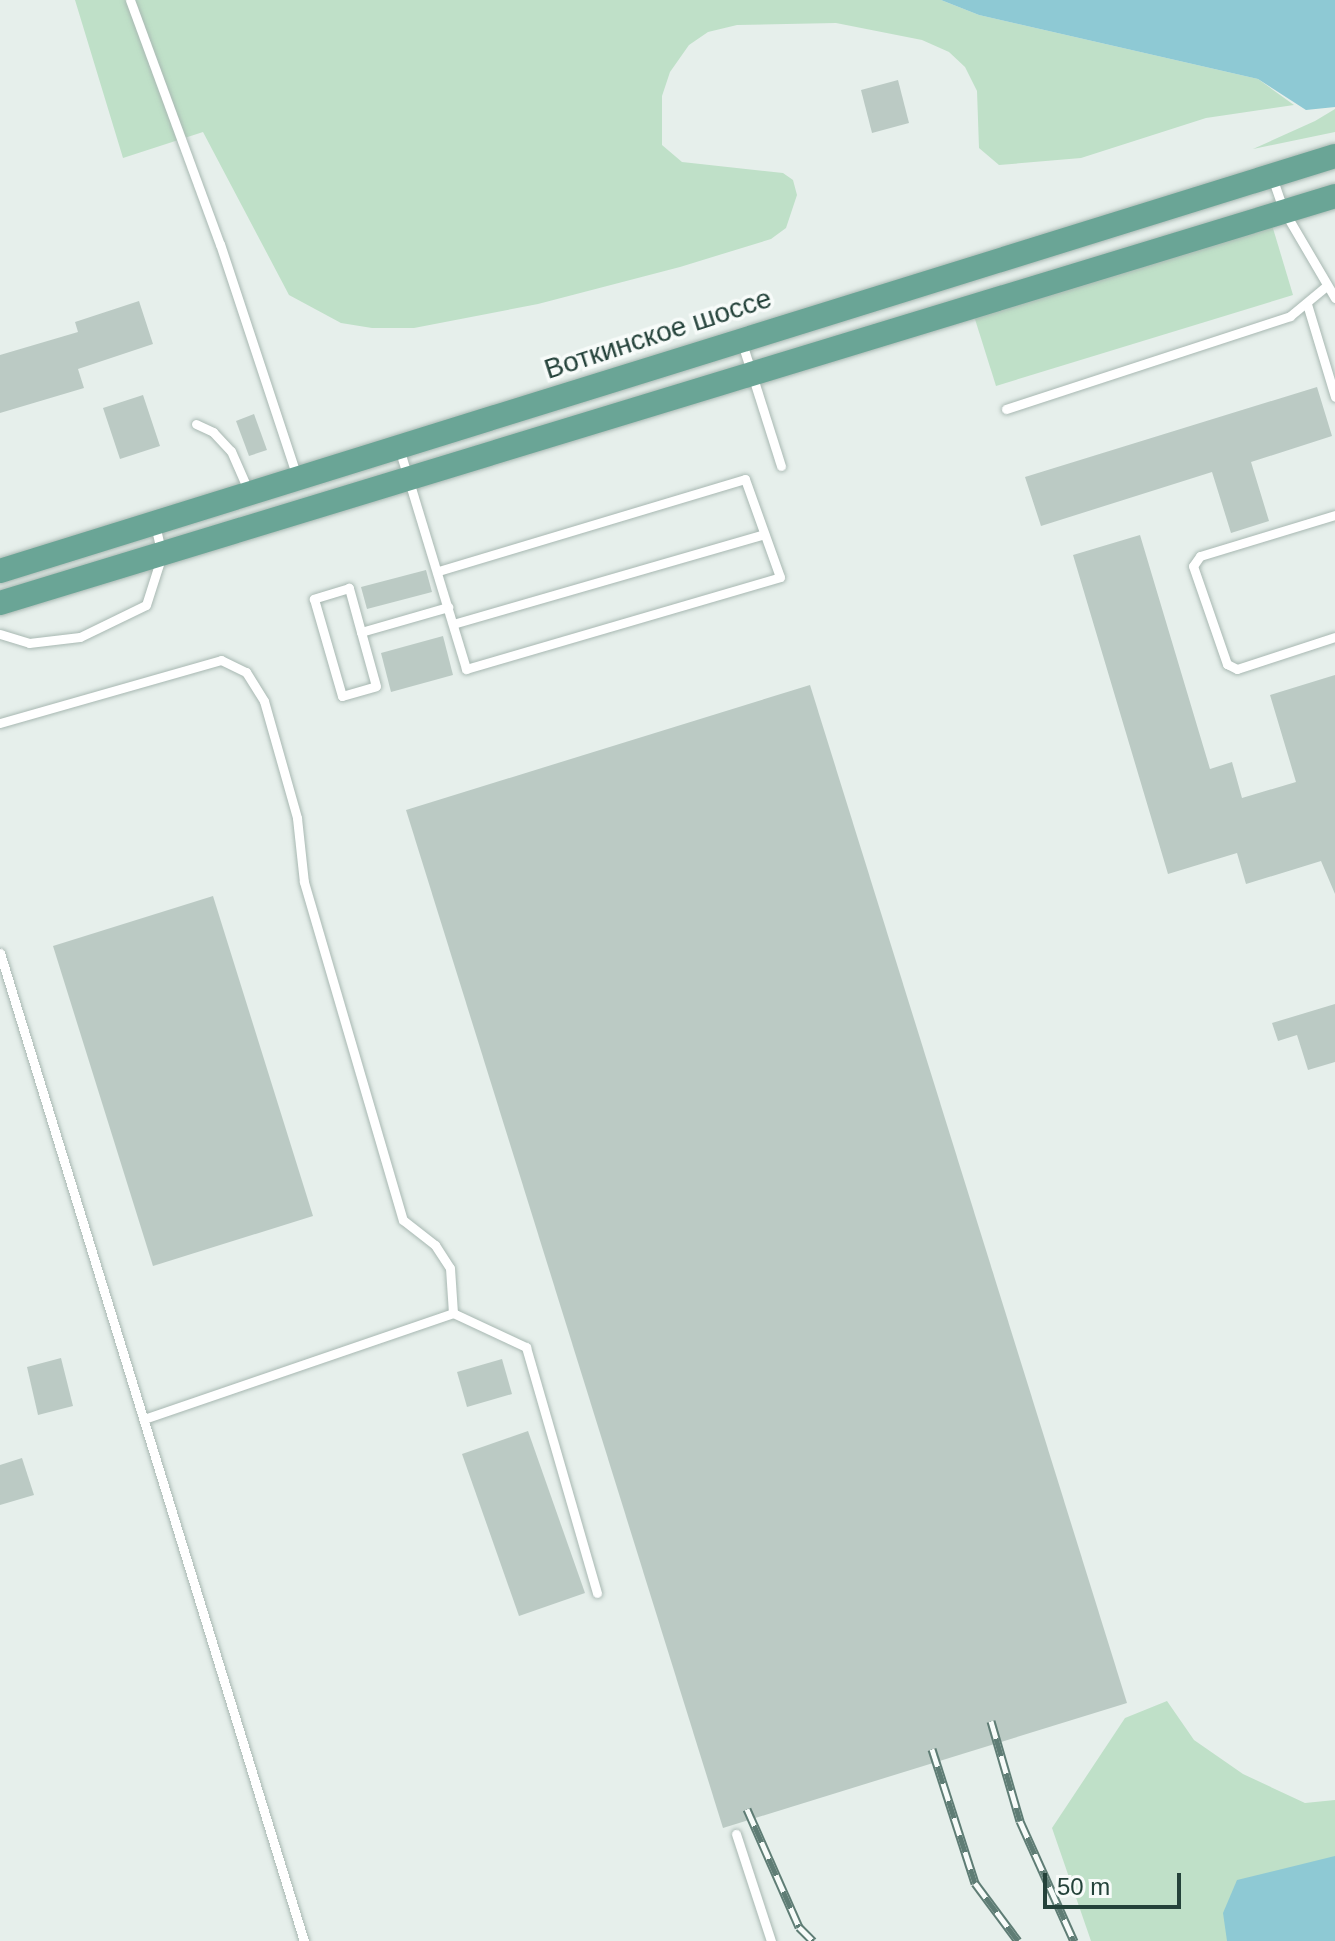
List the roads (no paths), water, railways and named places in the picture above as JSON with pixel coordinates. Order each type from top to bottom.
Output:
[{"type":"main road","name":"Воткинское шоссе","points":[[0,571],[1335,156]]},
{"type":"main road","points":[[0,603],[1335,196]]},
{"type":"lane","points":[[130,0],[220,244],[299,480]]},
{"type":"lane","points":[[1272,175],[1284,211],[1325,287],[1335,298]]},
{"type":"lane","points":[[1006,409],[1290,316],[1325,287]]},
{"type":"lane","points":[[1307,304],[1335,397]]},
{"type":"lane","points":[[741,339],[781,466]]},
{"type":"lane","points":[[196,424],[213,432],[231,451],[250,495]]},
{"type":"lane","points":[[399,448],[466,669],[780,577],[745,479],[438,571]]},
{"type":"lane","points":[[1335,515],[1200,556],[1193,566],[1227,664],[1237,669],[1335,637]]},
{"type":"lane","points":[[0,634],[29,643],[80,637],[111,625],[146,605],[162,555],[155,524]]},
{"type":"lane","points":[[453,624],[764,534]]},
{"type":"lane","points":[[349,588],[361,632],[376,686],[342,696],[314,599],[349,588]]},
{"type":"lane","points":[[361,632],[448,607]]},
{"type":"lane","points":[[0,723],[221,660],[246,672],[268,715],[297,818],[304,882],[403,1220],[435,1245],[450,1268],[453,1313]]},
{"type":"lane","points":[[0,953],[304,1941]]},
{"type":"lane","points":[[144,1419],[453,1313],[526,1347],[597,1593]]},
{"type":"lane","points":[[736,1834],[771,1941]]},
{"type":"water","points":[[941,0],[1335,0],[1335,107],[1306,110],[1258,79],[979,15]]},
{"type":"water","points":[[1335,1856],[1335,1941],[1227,1941],[1223,1913],[1237,1880]]},
{"type":"railway","points":[[991,1721],[1020,1821],[1074,1941]]},
{"type":"railway","points":[[932,1749],[975,1883],[1018,1941]]},
{"type":"railway","points":[[747,1809],[799,1927],[813,1941]]}]
